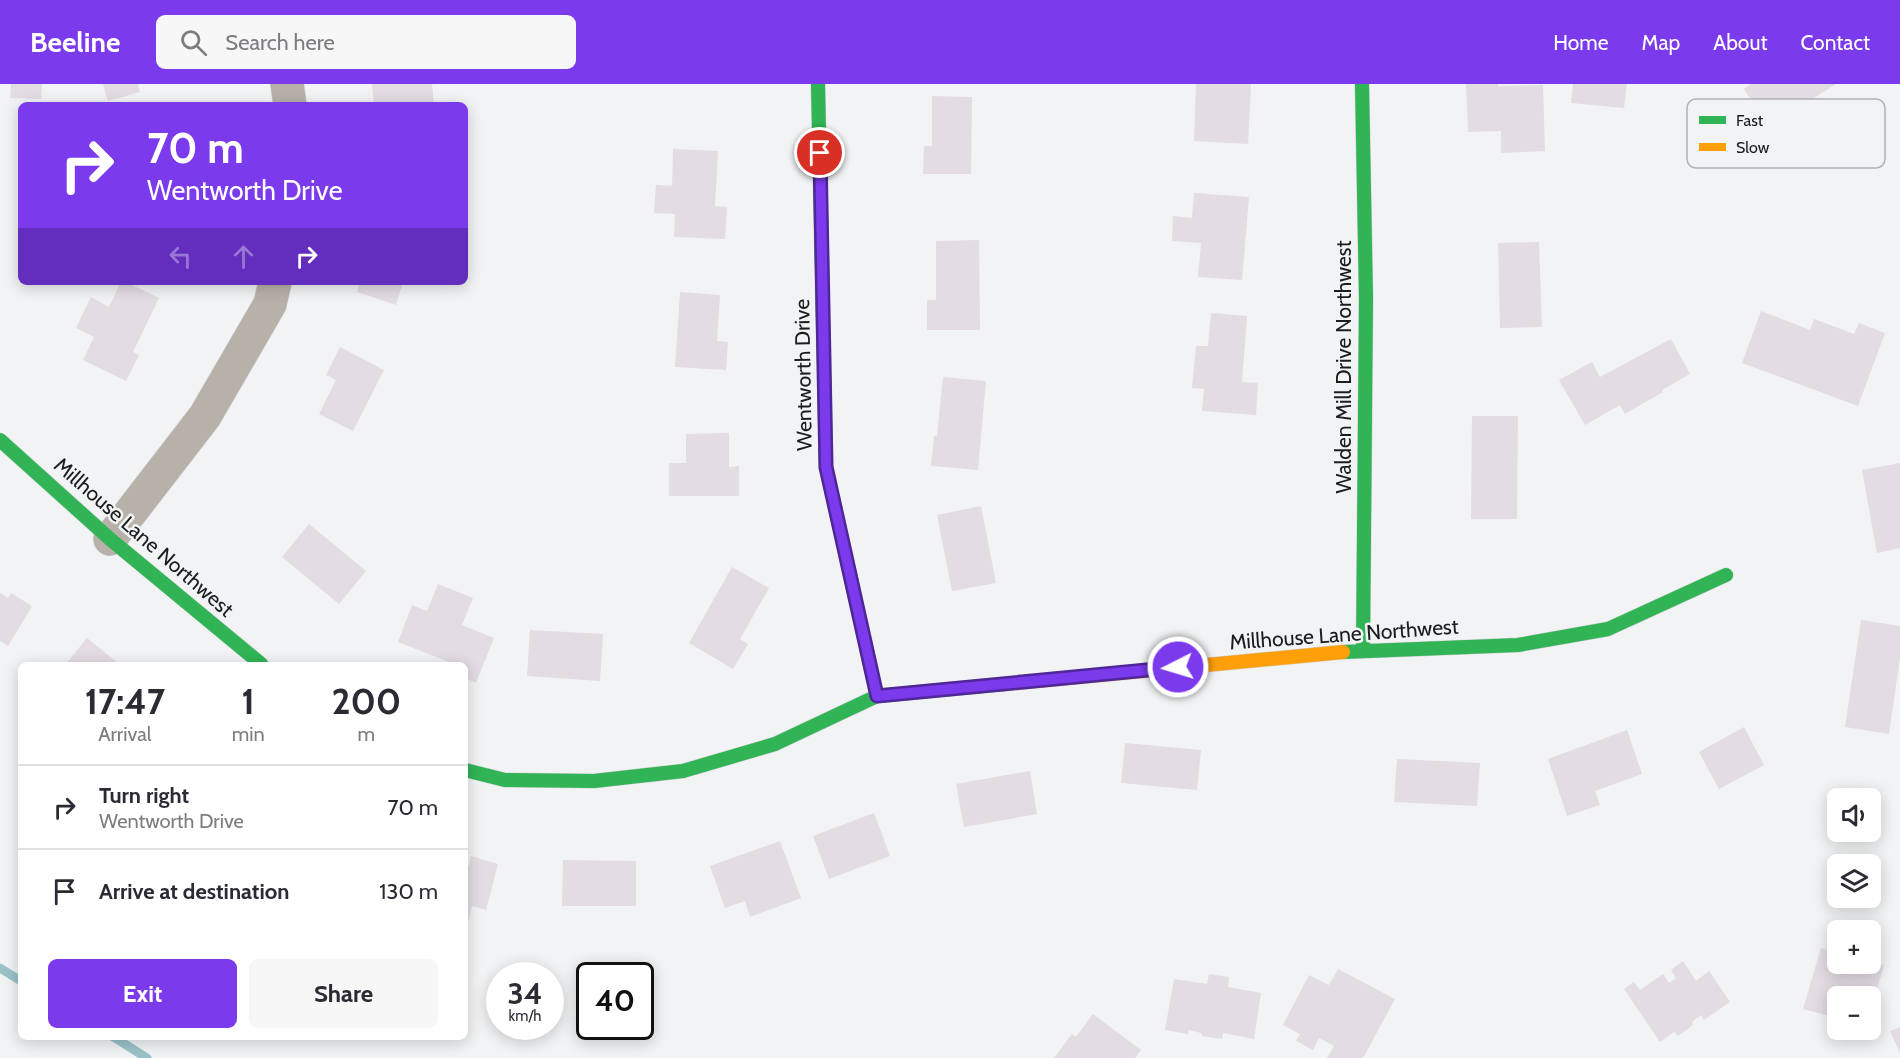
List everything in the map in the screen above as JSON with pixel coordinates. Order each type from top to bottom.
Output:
[{"type":"street","points":[[287,84],[290,102]]},
{"type":"street","name":"Wentworth Drive","points":[[818,84],[826,467],[877,696]]},
{"type":"street","name":"Walden Mill Drive Northwest","points":[[1362,84],[1366,298],[1363,650]]},
{"type":"street","points":[[110,539],[205,416],[270,304],[274,285]]},
{"type":"street","name":"Millhouse Lane Northwest","points":[[0,440],[110,539],[259,662]]},
{"type":"street","name":"Millhouse Lane Northwest","points":[[468,771],[505,780],[594,782],[683,771],[775,744],[877,696],[1363,650],[1518,645],[1608,629],[1726,574]]},
{"type":"building","points":[[11,84],[42,84],[41,99],[10,98]]},
{"type":"building","points":[[103,84],[138,84],[140,92],[108,101]]},
{"type":"building","points":[[372,84],[432,84],[434,102],[374,102]]},
{"type":"building","points":[[1196,84],[1251,84],[1248,144],[1194,141]]},
{"type":"building","points":[[1466,84],[1543,85],[1545,151],[1501,153],[1501,131],[1468,132]]},
{"type":"building","points":[[1573,84],[1627,84],[1624,108],[1571,103]]},
{"type":"building","points":[[1751,84],[1836,84],[1812,99],[1750,99],[1744,89]]},
{"type":"building","points":[[932,96],[972,97],[971,174],[923,174],[924,146],[932,146]]},
{"type":"building","points":[[673,149],[718,151],[715,206],[727,207],[725,239],[674,237],[675,214],[654,213],[656,185],[672,186]]},
{"type":"building","points":[[1194,193],[1249,197],[1242,280],[1198,277],[1201,243],[1172,241],[1173,216],[1192,218]]},
{"type":"building","points":[[979,240],[980,330],[927,330],[927,300],[936,300],[936,241]]},
{"type":"building","points":[[1539,242],[1542,327],[1500,328],[1498,243]]},
{"type":"building","points":[[120,285],[132,285],[159,298],[133,352],[139,355],[126,381],[83,360],[94,337],[76,328],[91,297],[109,307]]},
{"type":"building","points":[[359,285],[402,285],[396,305],[357,292]]},
{"type":"building","points":[[680,292],[720,295],[717,341],[728,342],[726,370],[675,367]]},
{"type":"building","points":[[1761,311],[1810,330],[1814,319],[1854,334],[1859,323],[1885,333],[1858,406],[1742,363]]},
{"type":"building","points":[[1211,313],[1247,316],[1242,382],[1258,383],[1256,415],[1202,411],[1204,389],[1192,388],[1196,346],[1208,346]]},
{"type":"building","points":[[1671,339],[1690,374],[1625,414],[1620,405],[1585,425],[1559,380],[1592,362],[1600,377]]},
{"type":"building","points":[[340,347],[384,370],[353,431],[319,414],[336,380],[326,375]]},
{"type":"building","points":[[943,377],[986,381],[978,470],[931,466],[934,436],[937,436]]},
{"type":"building","points":[[1472,416],[1518,416],[1517,519],[1471,519]]},
{"type":"building","points":[[729,433],[729,467],[739,466],[739,496],[669,496],[669,463],[686,463],[686,434]]},
{"type":"building","points":[[1900,463],[1900,548],[1877,553],[1862,470]]},
{"type":"building","points":[[981,506],[996,583],[952,591],[937,515]]},
{"type":"building","points":[[309,524],[366,571],[339,604],[282,557]]},
{"type":"building","points":[[732,567],[769,588],[740,639],[748,644],[733,669],[689,643]]},
{"type":"building","points":[[438,584],[473,598],[462,625],[494,638],[476,683],[468,679],[468,662],[449,662],[398,642],[412,605],[427,611]]},
{"type":"building","points":[[0,593],[8,598],[11,593],[32,606],[8,646],[0,641]]},
{"type":"building","points":[[1861,620],[1900,626],[1900,658],[1889,734],[1845,727]]},
{"type":"building","points":[[530,630],[603,634],[600,681],[527,676]]},
{"type":"building","points":[[87,638],[117,662],[68,662]]},
{"type":"building","points":[[1744,727],[1764,765],[1719,789],[1699,752]]},
{"type":"building","points":[[1627,730],[1642,774],[1595,791],[1600,805],[1567,816],[1548,759]]},
{"type":"building","points":[[1125,743],[1201,750],[1197,790],[1121,783]]},
{"type":"building","points":[[1397,759],[1480,763],[1477,806],[1394,802]]},
{"type":"building","points":[[1030,771],[1037,814],[964,827],[956,784]]},
{"type":"building","points":[[874,813],[890,856],[829,879],[813,836]]},
{"type":"building","points":[[780,841],[801,898],[750,917],[745,901],[725,908],[710,866]]},
{"type":"building","points":[[471,856],[498,864],[486,910],[472,906],[468,923],[468,866]]},
{"type":"building","points":[[563,860],[636,861],[636,906],[562,906]]},
{"type":"building","points":[[1821,948],[1827,950],[1827,974],[1881,974],[1881,964],[1884,965],[1878,986],[1827,986],[1827,1015],[1803,1009]]},
{"type":"building","points":[[1683,961],[1696,981],[1709,971],[1730,1002],[1704,1020],[1701,1015],[1692,1022],[1693,1025],[1678,1036],[1674,1032],[1660,1042],[1624,989],[1634,982],[1640,990],[1663,974],[1669,983],[1676,978],[1671,970]]},
{"type":"building","points":[[1338,969],[1395,999],[1363,1058],[1327,1058],[1334,1046],[1319,1038],[1313,1050],[1296,1041],[1300,1034],[1283,1025],[1309,975],[1329,985]]},
{"type":"building","points":[[1209,974],[1229,977],[1228,987],[1261,993],[1254,1039],[1223,1033],[1222,1039],[1202,1036],[1201,1033],[1189,1030],[1188,1034],[1165,1030],[1174,979],[1207,984]]},
{"type":"building","points":[[1093,1014],[1141,1050],[1135,1058],[1054,1058],[1072,1034],[1076,1037]]},
{"type":"building","points":[[1900,1027],[1900,1053],[1890,1031]]},
{"type":"waterway","points":[[0,968],[18,979]]},
{"type":"waterway","points":[[118,1040],[147,1058]]},
{"type":"traffic: fast","points":[[818,84],[826,467],[877,696]]},
{"type":"traffic: fast","points":[[1362,84],[1366,298],[1363,650]]},
{"type":"traffic: fast","points":[[0,440],[110,539],[259,662]]},
{"type":"traffic: fast","points":[[1343,652],[1518,645],[1608,629],[1726,575]]},
{"type":"traffic: fast","points":[[468,771],[505,780],[594,781],[683,771],[775,744],[877,696],[1005,684]]},
{"type":"traffic: slow","points":[[1005,684],[1343,652]]},
{"type":"route","points":[[820,153],[826,467],[877,696],[1178,667]]}]
